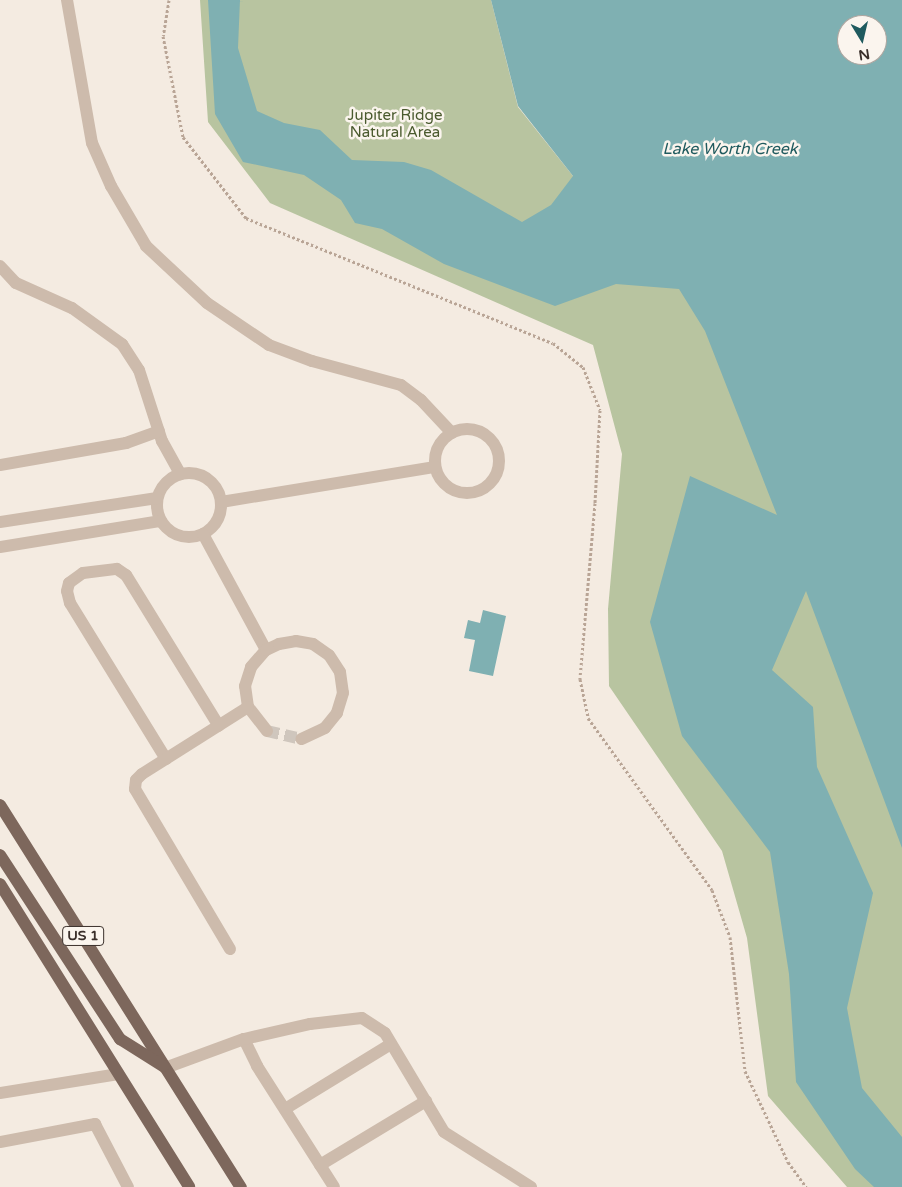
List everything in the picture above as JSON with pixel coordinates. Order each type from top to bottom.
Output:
[{"type":"main road","name":"US 1","points":[[0,805],[241,1187]]},
{"type":"main road","points":[[0,856],[120,1039],[166,1068]]},
{"type":"main road","name":"US 1","points":[[0,884],[189,1187]]},
{"type":"street","points":[[67,0],[92,142],[111,186],[146,246],[207,303],[269,345],[312,361],[401,385],[421,400],[452,433]]},
{"type":"street","points":[[0,266],[16,283],[72,308],[122,344],[139,370],[159,430],[180,474]]},
{"type":"street","points":[[0,465],[126,444],[159,430]]},
{"type":"street","points":[[476,431],[492,442],[499,459],[495,477],[481,490],[458,493],[439,478],[435,467],[437,450],[452,433],[476,431]]},
{"type":"street","points":[[221,502],[435,467]]},
{"type":"street","points":[[180,474],[199,474],[207,478],[219,493],[221,502],[217,521],[203,534],[180,536],[161,522],[157,498],[165,483],[180,474]]},
{"type":"street","points":[[0,522],[157,498]]},
{"type":"street","points":[[0,547],[161,522]]},
{"type":"street","points":[[203,534],[266,650]]},
{"type":"street","points":[[166,759],[70,603],[67,591],[69,583],[83,574],[117,569],[126,575],[219,726]]},
{"type":"street","points":[[267,731],[248,707],[245,686],[251,666],[266,650],[279,644],[296,641],[313,644],[329,655],[340,672],[343,693],[338,713],[325,728],[301,739]]},
{"type":"street","points":[[230,949],[135,788],[136,780],[248,707]]},
{"type":"street","points":[[166,1068],[244,1039],[310,1024],[362,1018],[385,1033],[444,1132],[531,1187]]},
{"type":"street","points":[[244,1039],[334,1187]]},
{"type":"street","points":[[285,1109],[392,1044]]},
{"type":"street","points":[[0,1093],[118,1074]]},
{"type":"street","points":[[320,1165],[426,1100]]},
{"type":"street","points":[[0,1142],[95,1124],[128,1187]]},
{"type":"path","points":[[169,0],[163,36],[183,136],[246,218],[553,343],[583,367],[600,410],[595,503],[580,679],[588,718],[712,890],[730,937],[744,1071],[788,1162],[806,1187]]},
{"type":"green space","name":"Jupiter Ridge Natural Area","points":[[200,0],[491,0],[518,107],[573,176],[716,315],[902,786],[902,1187],[847,1187],[768,1096],[747,938],[722,851],[609,686],[608,609],[622,454],[593,345],[270,203],[208,122]]},
{"type":"water","name":"Lake Worth Creek","points":[[208,0],[240,0],[238,48],[257,111],[284,123],[320,130],[352,160],[404,162],[431,170],[522,222],[551,205],[573,176],[518,106],[491,0],[902,0],[902,848],[806,591],[772,670],[813,707],[817,767],[873,893],[847,1008],[862,1088],[902,1137],[902,1187],[874,1187],[855,1169],[796,1082],[789,974],[770,852],[682,736],[650,622],[690,476],[777,515],[705,331],[679,289],[616,284],[555,306],[444,264],[382,229],[355,223],[341,200],[304,175],[243,162],[215,114]]},
{"type":"water","points":[[483,610],[506,616],[493,676],[469,671],[475,640],[464,638],[468,620],[480,623]]},
{"type":"tunnel","points":[[267,731],[301,739]]}]
